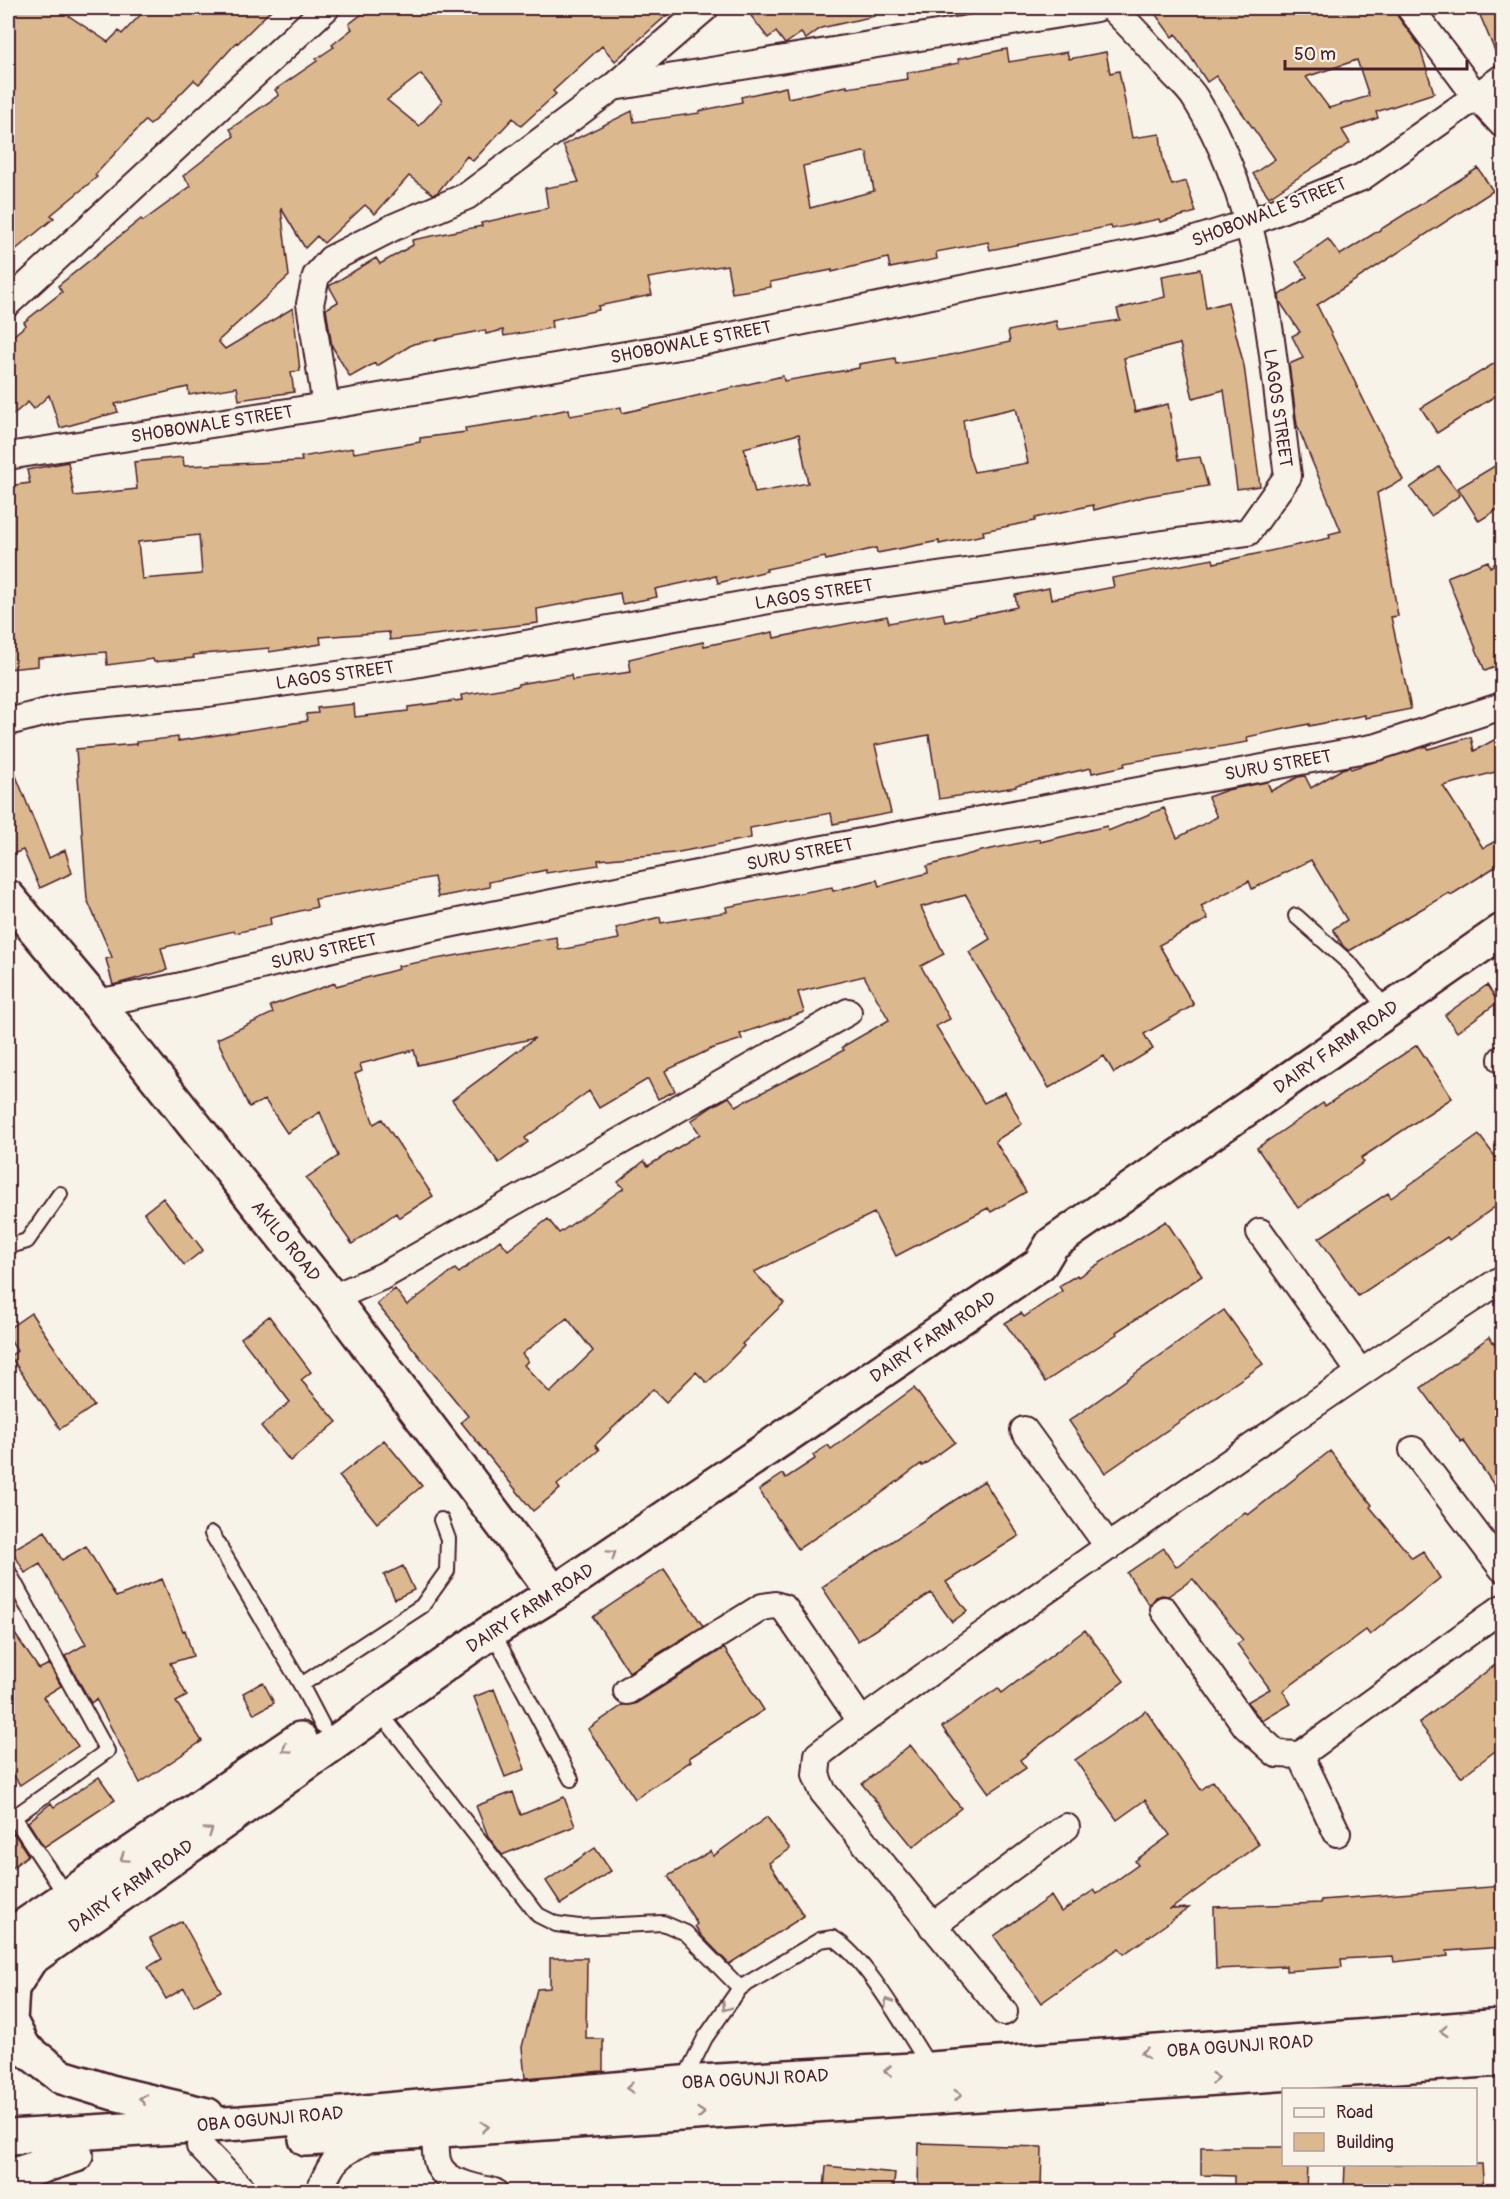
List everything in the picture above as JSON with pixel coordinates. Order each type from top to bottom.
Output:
[{"type":"main road","name":"AKILO ROAD","points":[[8,897],[97,1003],[332,1299],[548,1585]]},
{"type":"main road","name":"DAIRY FARM ROAD","points":[[16,1957],[67,1897],[322,1725],[548,1585],[1040,1264],[1052,1244],[1503,931]]},
{"type":"main road","name":"DAIRY FARM ROAD","points":[[16,1957],[492,1631],[548,1585]]},
{"type":"main road","points":[[16,1957],[10,2021],[24,2048],[62,2077],[114,2093],[241,2122]]},
{"type":"main road","name":"OBA OGUNJI ROAD","points":[[8,2137],[241,2122],[435,2118],[1012,2077],[1503,2026]]},
{"type":"main road","name":"OBA OGUNJI ROAD","points":[[8,2157],[76,2155],[377,2134],[435,2118],[682,2083],[931,2069],[1012,2077],[1503,2059]]},
{"type":"main road","points":[[8,2177],[76,2155]]},
{"type":"street","points":[[8,303],[326,8]]},
{"type":"street","points":[[326,406],[310,304],[316,276],[331,260],[394,227],[467,196],[613,87],[705,8]]},
{"type":"street","points":[[613,87],[1097,8]]},
{"type":"street","name":"LAGOS STREET","points":[[8,722],[66,707],[208,693],[409,665],[775,599],[1248,532],[1288,476],[1261,280],[1249,223],[1219,140],[1194,96],[1139,33],[1112,8]]},
{"type":"street","points":[[1410,8],[1475,95],[1503,124]]},
{"type":"street","name":"SHOBOWALE STREET","points":[[8,456],[326,406],[696,343],[1182,244],[1249,223],[1362,177],[1475,95],[1503,78]]},
{"type":"street","name":"SURU STREET","points":[[97,1003],[177,987],[337,947],[512,910],[829,848],[1377,747],[1503,706]]},
{"type":"street","points":[[332,1299],[383,1276],[848,1012]]},
{"type":"street","points":[[1260,1232],[1360,1372]]},
{"type":"street","points":[[1004,2012],[823,1792],[816,1775],[818,1755],[861,1721],[1109,1546],[1360,1372],[1503,1279]]},
{"type":"street","points":[[1024,1430],[1109,1546]]},
{"type":"street","points":[[1413,1450],[1503,1568]]},
{"type":"street","points":[[627,1691],[737,1621],[762,1607],[775,1605],[784,1608],[861,1721]]},
{"type":"street","points":[[1164,1610],[1246,1726],[1277,1754],[1300,1755],[1503,1608]]},
{"type":"street","points":[[1300,1755],[1337,1833]]},
{"type":"street","points":[[932,1926],[1066,1827]]},
{"type":"street","points":[[435,2118],[438,2163],[447,2175],[460,2184],[494,2192]]},
{"type":"street","points":[[319,2192],[328,2170],[339,2155],[377,2134]]},
{"type":"street","points":[[200,2146],[244,2192]]},
{"type":"lane","points":[[1296,916],[1351,966],[1388,1011]]},
{"type":"lane","points":[[8,1242],[13,1245],[27,1240],[60,1194]]},
{"type":"lane","points":[[301,1685],[422,1606],[447,1571],[448,1539],[441,1520]]},
{"type":"lane","points":[[212,1534],[322,1725]]},
{"type":"lane","points":[[8,1571],[107,1751],[14,1817],[67,1897]]},
{"type":"lane","points":[[492,1631],[571,1779]]},
{"type":"lane","points":[[378,1710],[538,1916],[556,1924],[579,1927],[663,1923],[686,1933],[740,1988]]},
{"type":"lane","points":[[682,2083],[705,2038],[740,1988],[820,1940],[834,1938],[844,1944],[874,1981],[931,2069]]},
{"type":"building","points":[[8,8],[57,8],[108,42],[119,31],[122,34],[147,8],[273,8],[237,42],[199,84],[194,80],[150,125],[145,121],[95,175],[97,177],[51,215],[54,218],[8,256]]},
{"type":"building","points":[[370,8],[675,8],[615,61],[602,46],[553,91],[556,94],[521,126],[513,118],[473,161],[467,156],[437,193],[433,194],[409,176],[375,214],[365,205],[324,243],[317,236],[305,248],[281,208],[289,276],[218,341],[225,349],[293,308],[300,371],[291,372],[294,392],[239,400],[237,387],[189,395],[188,387],[115,404],[118,412],[60,428],[49,395],[34,409],[28,402],[8,419],[8,340],[26,325],[24,322],[62,292],[58,286],[141,219],[143,221],[191,186],[183,176],[234,136],[230,129],[279,95],[275,90],[334,47],[332,45],[352,29],[349,24]],"holes":[[[421,74],[442,101],[419,126],[387,100]]]},
{"type":"building","points":[[745,8],[874,8],[875,16],[821,28],[806,39],[801,33],[785,44],[776,32],[768,38]]},
{"type":"building","points":[[1151,8],[1395,8],[1398,17],[1419,45],[1434,93],[1376,112],[1378,118],[1342,130],[1350,143],[1269,197],[1253,174],[1275,159],[1216,76],[1207,82],[1176,34],[1172,37]],"holes":[[[1357,60],[1369,96],[1329,108],[1306,77]]]},
{"type":"building","points":[[1477,8],[1503,8],[1503,63],[1500,63]]},
{"type":"building","points":[[1007,49],[1009,62],[1067,52],[1069,59],[1106,52],[1110,73],[1119,71],[1132,138],[1160,134],[1163,160],[1172,185],[1186,181],[1196,212],[1160,222],[1159,219],[1112,229],[1111,226],[990,250],[988,242],[936,252],[937,259],[890,268],[888,258],[832,272],[832,270],[770,282],[771,287],[732,293],[727,265],[648,278],[652,295],[598,306],[599,310],[551,320],[552,328],[504,336],[503,330],[486,334],[485,330],[413,344],[377,366],[375,363],[350,377],[332,346],[326,309],[338,302],[329,286],[376,258],[380,264],[413,245],[412,240],[482,226],[481,223],[548,208],[545,188],[579,182],[563,145],[632,111],[634,122],[700,113],[699,111],[742,102],[741,97],[786,87],[788,98],[847,86],[847,88],[908,79],[907,73],[959,63],[958,59]],"holes":[[[867,153],[874,191],[810,208],[803,166]]]},
{"type":"building","points":[[1478,168],[1493,191],[1317,305],[1403,480],[1377,493],[1398,616],[1391,617],[1411,709],[1365,718],[1365,715],[1309,726],[1309,724],[1247,737],[1248,742],[1124,763],[1125,766],[1092,773],[1091,768],[1016,785],[1016,787],[939,799],[929,735],[875,745],[891,813],[833,824],[831,813],[750,828],[751,838],[674,853],[598,860],[599,865],[546,873],[546,870],[489,882],[490,887],[438,897],[434,877],[315,899],[317,907],[270,918],[271,925],[161,948],[167,970],[113,985],[106,959],[112,957],[87,899],[76,749],[137,744],[136,742],[178,737],[178,741],[307,721],[306,714],[318,713],[317,708],[354,704],[355,717],[408,711],[408,707],[462,700],[461,695],[518,686],[518,684],[571,675],[572,680],[631,672],[629,659],[703,642],[704,646],[773,632],[774,638],[887,616],[889,623],[943,613],[945,622],[1017,607],[1015,595],[1049,588],[1051,599],[1114,587],[1112,578],[1213,559],[1214,563],[1330,538],[1329,534],[1341,531],[1297,425],[1289,364],[1303,358],[1292,336],[1300,332],[1280,302],[1279,295],[1307,277],[1296,262],[1328,239],[1340,255]]},
{"type":"building","points":[[1200,269],[1206,308],[1228,302],[1244,366],[1260,486],[1237,489],[1224,390],[1193,398],[1180,344],[1124,358],[1135,412],[1168,404],[1178,460],[1200,457],[1208,486],[1147,496],[1094,510],[1093,505],[1035,518],[1035,521],[983,531],[984,535],[939,544],[939,541],[877,553],[876,548],[826,560],[825,557],[766,569],[767,571],[718,583],[716,576],[655,589],[657,597],[622,604],[620,593],[537,609],[538,623],[390,640],[389,632],[320,637],[321,644],[269,652],[269,648],[193,655],[194,658],[154,662],[153,659],[107,665],[106,652],[38,658],[38,666],[8,669],[8,486],[30,483],[27,470],[68,462],[74,496],[137,489],[134,462],[183,457],[184,466],[302,461],[301,457],[353,448],[354,453],[420,442],[420,438],[466,432],[465,428],[531,418],[569,409],[570,416],[621,407],[622,413],[783,376],[784,381],[859,368],[859,364],[895,358],[896,364],[946,356],[1010,342],[1008,331],[1056,321],[1058,330],[1120,320],[1117,309],[1165,297],[1162,276]],"holes":[[[1016,408],[1028,463],[974,472],[968,454],[963,420]],[[799,434],[808,483],[755,493],[744,448]],[[199,535],[202,574],[142,579],[138,542]]]},
{"type":"building","points":[[1503,358],[1503,391],[1437,433],[1421,408]]},
{"type":"building","points":[[1503,461],[1503,506],[1479,521],[1458,488]]},
{"type":"building","points":[[1439,467],[1460,495],[1431,516],[1410,488]]},
{"type":"building","points":[[1503,559],[1503,664],[1485,671],[1447,577],[1488,561],[1490,567]]},
{"type":"building","points":[[1503,735],[1503,770],[1443,786],[1483,848],[1503,837],[1503,862],[1451,895],[1449,893],[1349,951],[1343,946],[1333,929],[1347,920],[1311,860],[1252,889],[1249,881],[1201,906],[1208,919],[1159,945],[1194,1005],[1144,1034],[1153,1049],[1114,1073],[1104,1056],[1049,1088],[969,952],[990,939],[966,895],[921,907],[944,954],[921,966],[950,1019],[936,1026],[984,1103],[1005,1092],[1022,1124],[995,1141],[1026,1192],[991,1212],[988,1208],[896,1256],[874,1213],[754,1272],[784,1303],[742,1344],[744,1346],[707,1383],[696,1372],[666,1402],[653,1389],[595,1445],[599,1450],[557,1485],[560,1489],[533,1511],[461,1422],[468,1416],[377,1304],[395,1289],[407,1305],[455,1269],[459,1273],[500,1240],[508,1250],[548,1219],[559,1233],[624,1188],[618,1182],[644,1161],[648,1166],[700,1134],[691,1121],[713,1106],[729,1097],[736,1106],[844,1050],[842,1047],[889,1020],[864,976],[798,992],[804,1012],[740,1034],[742,1039],[711,1049],[665,1071],[675,1091],[658,1099],[648,1079],[599,1108],[589,1091],[525,1138],[528,1142],[499,1163],[452,1100],[535,1038],[418,1065],[414,1050],[360,1064],[362,1071],[355,1074],[374,1124],[382,1119],[433,1196],[399,1218],[396,1213],[352,1244],[306,1178],[338,1156],[320,1112],[287,1133],[265,1100],[249,1107],[217,1039],[273,1013],[270,1006],[335,983],[336,986],[399,969],[398,966],[556,937],[559,950],[619,939],[616,928],[660,917],[661,923],[727,912],[726,907],[832,887],[833,891],[877,880],[879,886],[928,873],[927,866],[977,852],[1039,839],[1040,842],[1107,826],[1108,831],[1164,808],[1177,838],[1217,817],[1208,797],[1227,790],[1267,782],[1271,791],[1298,777],[1305,776],[1311,788],[1342,769],[1349,767],[1351,769],[1427,746],[1428,749],[1471,737],[1474,751]],"holes":[[[567,1318],[593,1351],[550,1393],[524,1365],[528,1361],[522,1354]]]},
{"type":"building","points":[[8,756],[49,858],[65,850],[72,873],[40,888],[23,850],[8,856]]},
{"type":"building","points":[[1487,985],[1498,1002],[1457,1032],[1445,1015]]},
{"type":"building","points":[[1417,1045],[1452,1098],[1361,1158],[1364,1162],[1298,1208],[1257,1148],[1323,1103],[1325,1106]]},
{"type":"building","points":[[1479,1135],[1503,1167],[1503,1201],[1449,1240],[1447,1237],[1358,1296],[1319,1238],[1388,1193],[1391,1198]]},
{"type":"building","points":[[163,1198],[203,1250],[184,1265],[144,1213]]},
{"type":"building","points":[[1166,1221],[1202,1276],[1045,1382],[1005,1323],[1021,1313],[1024,1317],[1062,1291],[1059,1286],[1077,1275],[1078,1277]]},
{"type":"building","points":[[1224,1310],[1263,1364],[1105,1473],[1069,1421]]},
{"type":"building","points":[[31,1313],[94,1406],[60,1429],[10,1356],[17,1351],[8,1337],[8,1329]]},
{"type":"building","points":[[269,1316],[311,1372],[301,1380],[337,1422],[290,1461],[261,1426],[290,1402],[241,1338]]},
{"type":"building","points":[[1489,1337],[1503,1355],[1503,1498],[1463,1440],[1461,1442],[1421,1388]]},
{"type":"building","points":[[914,1388],[955,1442],[798,1549],[759,1490],[783,1474],[786,1478],[815,1459],[813,1455],[828,1445],[831,1449]]},
{"type":"building","points":[[384,1440],[422,1486],[377,1523],[339,1476]]},
{"type":"building","points":[[1330,1451],[1372,1505],[1370,1507],[1412,1558],[1423,1551],[1440,1578],[1370,1635],[1366,1630],[1283,1691],[1291,1704],[1262,1721],[1247,1702],[1270,1689],[1237,1644],[1243,1640],[1193,1579],[1168,1596],[1156,1597],[1150,1606],[1127,1573],[1164,1548],[1176,1567],[1245,1512],[1248,1515]]},
{"type":"building","points":[[984,1481],[1019,1536],[946,1582],[967,1611],[952,1622],[931,1593],[858,1641],[822,1587]]},
{"type":"building","points":[[45,1531],[62,1560],[86,1546],[116,1597],[162,1579],[183,1631],[185,1630],[193,1656],[170,1663],[187,1696],[176,1702],[202,1741],[140,1783],[96,1699],[91,1703],[65,1656],[86,1644],[40,1564],[25,1573],[12,1550]]},
{"type":"building","points":[[403,1566],[414,1590],[395,1599],[384,1575]]},
{"type":"building","points":[[664,1569],[703,1626],[629,1672],[593,1617]]},
{"type":"building","points":[[8,1624],[39,1669],[49,1664],[61,1686],[43,1697],[78,1746],[20,1785],[8,1767]]},
{"type":"building","points":[[1085,1630],[1124,1681],[1020,1760],[1026,1768],[989,1793],[942,1727],[998,1688],[1002,1693]]},
{"type":"building","points":[[724,1648],[764,1710],[689,1758],[691,1761],[635,1799],[588,1729],[623,1705],[635,1704]]},
{"type":"building","points":[[1503,1659],[1503,1745],[1461,1777],[1419,1723]]},
{"type":"building","points":[[263,1682],[274,1703],[254,1714],[243,1693]]},
{"type":"building","points":[[494,1689],[525,1769],[505,1777],[474,1697]]},
{"type":"building","points":[[1146,1711],[1201,1790],[1213,1781],[1259,1844],[1171,1909],[1189,1908],[1124,1954],[1119,1948],[1041,2003],[994,1936],[1051,1896],[1061,1912],[1094,1890],[1097,1894],[1138,1865],[1135,1861],[1170,1835],[1145,1800],[1117,1820],[1075,1760]]},
{"type":"building","points":[[910,1745],[961,1808],[913,1847],[862,1784]]},
{"type":"building","points":[[99,1777],[115,1800],[44,1847],[28,1822],[51,1803],[54,1807]]},
{"type":"building","points":[[513,1792],[521,1815],[564,1797],[575,1826],[502,1855],[488,1836],[476,1806]]},
{"type":"building","points":[[767,1817],[790,1849],[769,1863],[804,1916],[729,1964],[701,1935],[695,1926],[697,1924],[668,1876],[711,1851],[713,1856]]},
{"type":"building","points":[[14,1833],[28,1855],[8,1871],[8,1838]]},
{"type":"building","points":[[595,1848],[611,1871],[561,1904],[546,1881]]},
{"type":"building","points":[[1503,1886],[1503,1947],[1447,1951],[1448,1956],[1394,1962],[1393,1956],[1341,1959],[1342,1967],[1286,1971],[1286,1966],[1216,1969],[1214,1907],[1321,1903],[1321,1900]]},
{"type":"building","points":[[182,1921],[221,1991],[194,2006],[184,1988],[166,1999],[148,1967],[162,1959],[150,1938]]},
{"type":"building","points":[[550,1958],[587,1958],[586,2039],[603,2039],[603,2071],[525,2078],[522,2047],[537,1989],[550,1988]]},
{"type":"building","points":[[919,2143],[1042,2147],[1041,2190],[918,2186]]},
{"type":"building","points":[[1201,2147],[1282,2147],[1282,2166],[1307,2166],[1306,2192],[1234,2192],[1234,2176],[1201,2175]]},
{"type":"building","points":[[1477,2164],[1482,2164],[1484,2192],[1344,2192],[1345,2166],[1477,2166]]},
{"type":"building","points":[[826,2166],[895,2173],[893,2192],[824,2190]]}]
